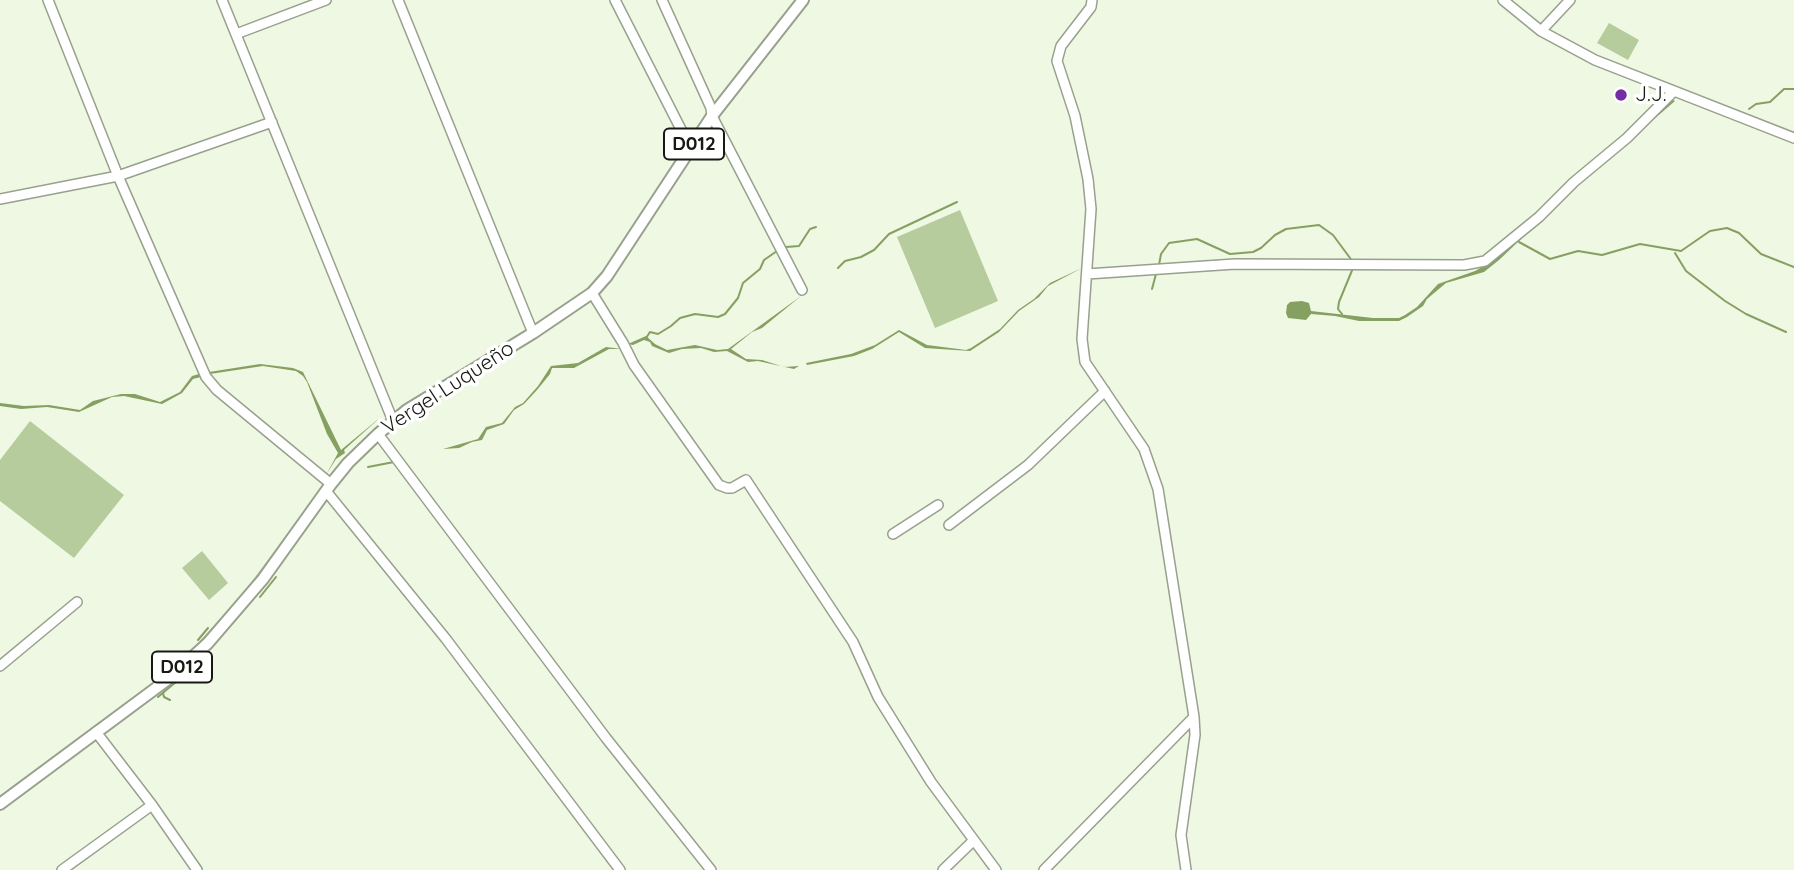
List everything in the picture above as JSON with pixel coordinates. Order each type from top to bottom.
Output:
[{"type":"main road","name":"Vergel Luqueño","points":[[0,804],[100,737],[208,643],[263,579],[348,463],[393,421],[592,293],[607,276],[712,116],[803,0]]},
{"type":"street","points":[[48,0],[118,176],[206,377],[217,390],[328,488],[620,870]]},
{"type":"street","points":[[222,0],[393,421]]},
{"type":"street","points":[[236,34],[326,0]]},
{"type":"street","points":[[398,0],[533,333]]},
{"type":"street","points":[[615,0],[691,149]]},
{"type":"street","points":[[662,0],[711,108],[712,116],[802,290]]},
{"type":"street","points":[[1093,0],[1091,7],[1061,46],[1056,61],[1075,117],[1088,179],[1091,209],[1082,339],[1085,362],[1144,449],[1158,489],[1182,627],[1194,717],[1195,735],[1181,835],[1186,870]]},
{"type":"street","points":[[1503,0],[1541,31],[1595,61],[1794,138]]},
{"type":"street","points":[[1541,31],[1570,0]]},
{"type":"street","points":[[1087,274],[1235,264],[1464,265],[1485,261],[1627,138],[1673,92]]},
{"type":"street","points":[[0,199],[118,176],[272,122]]},
{"type":"street","points":[[592,293],[634,365],[719,485],[732,488],[746,480],[770,514],[853,642],[878,696],[931,782],[996,870]]},
{"type":"street","points":[[948,525],[1028,465],[1105,390]]},
{"type":"street","points":[[378,434],[606,738],[711,870]]},
{"type":"street","points":[[893,534],[937,505]]},
{"type":"street","points":[[0,666],[77,602]]},
{"type":"street","points":[[1044,870],[1194,717]]},
{"type":"street","points":[[100,737],[197,870]]},
{"type":"street","points":[[62,870],[152,805]]},
{"type":"street","points":[[943,870],[973,841]]},
{"type":"shaded area","points":[[797,0],[712,108],[613,262],[594,285],[564,309],[386,422],[331,477],[242,597],[197,646],[153,684],[0,797],[152,683],[196,645],[241,596],[330,476],[369,435],[398,411],[563,308],[593,285],[612,261],[712,107]]},
{"type":"shaded area","points":[[1609,23],[1639,40],[1628,60],[1597,43]]},
{"type":"shaded area","points":[[1675,101],[1580,183],[1499,260],[1484,272],[1446,283],[1427,299],[1423,306],[1407,317],[1399,321],[1359,321],[1311,314],[1306,320],[1288,318],[1287,305],[1290,302],[1302,301],[1309,303],[1311,311],[1373,318],[1399,318],[1405,315],[1417,307],[1438,284],[1475,271],[1496,259],[1557,202]]},
{"type":"shaded area","points":[[960,210],[998,301],[935,328],[897,237]]},
{"type":"shaded area","points":[[1082,268],[1048,286],[999,332],[970,351],[925,348],[899,332],[872,349],[854,356],[807,365],[806,363],[851,354],[875,345],[899,330],[927,345],[966,350],[1000,329],[1018,310],[1050,283]]},
{"type":"shaded area","points":[[801,296],[731,349],[746,359],[762,360],[782,366],[758,361],[748,362],[727,351],[714,352],[701,348],[669,353],[644,340],[633,345],[628,344],[646,336],[667,350],[695,345],[717,350],[728,349]]},
{"type":"shaded area","points":[[606,347],[622,349],[609,349],[574,368],[552,368],[537,390],[524,404],[514,410],[504,424],[487,430],[482,440],[459,448],[443,449],[478,439],[486,427],[502,423],[515,407],[523,403],[538,386],[551,366],[578,363]]},
{"type":"shaded area","points":[[260,364],[293,368],[303,372],[341,450],[382,416],[344,450],[345,453],[336,459],[326,475],[338,453],[327,434],[303,376],[296,371],[263,366],[209,372]]},
{"type":"shaded area","points":[[199,374],[201,377],[193,379],[182,393],[162,404],[124,396],[112,397],[79,412],[47,407],[21,409],[0,406],[0,403],[49,405],[80,410],[93,401],[121,394],[135,394],[160,402],[180,392],[192,376]]},
{"type":"shaded area","points":[[30,421],[124,495],[74,558],[0,501],[0,460]]},
{"type":"shaded area","points":[[202,551],[228,583],[209,600],[182,568]]},
{"type":"waterway","points":[[1749,109],[1756,104],[1770,102],[1784,89],[1794,89]]},
{"type":"waterway","points":[[838,268],[845,261],[874,250],[889,234],[957,202]]},
{"type":"waterway","points":[[1159,265],[1161,254],[1169,243],[1197,239],[1230,254],[1253,252],[1286,229],[1319,225],[1333,235],[1353,262]]},
{"type":"waterway","points":[[786,247],[799,246],[810,229],[816,227]]},
{"type":"waterway","points":[[1519,242],[1550,259],[1578,251],[1602,255],[1640,244],[1681,251],[1710,231],[1727,228],[1739,233],[1761,254],[1794,267]]},
{"type":"waterway","points":[[646,338],[650,332],[658,334],[680,318],[695,314],[718,317],[725,314],[738,298],[743,283],[760,269],[764,260],[777,251]]},
{"type":"waterway","points":[[1675,253],[1686,271],[1725,301],[1786,332]]},
{"type":"waterway","points":[[1342,314],[1338,309],[1339,302],[1353,268]]},
{"type":"waterway","points":[[1152,289],[1156,274]]},
{"type":"waterway","points":[[368,467],[394,462]]},
{"type":"waterway","points":[[260,597],[276,577]]},
{"type":"waterway","points":[[198,640],[208,628]]},
{"type":"waterway","points":[[158,697],[183,676]]},
{"type":"waterway","points":[[163,693],[164,697],[170,700]]},
{"type":"place","name":"J.J.","points":[[1621,95]]}]
